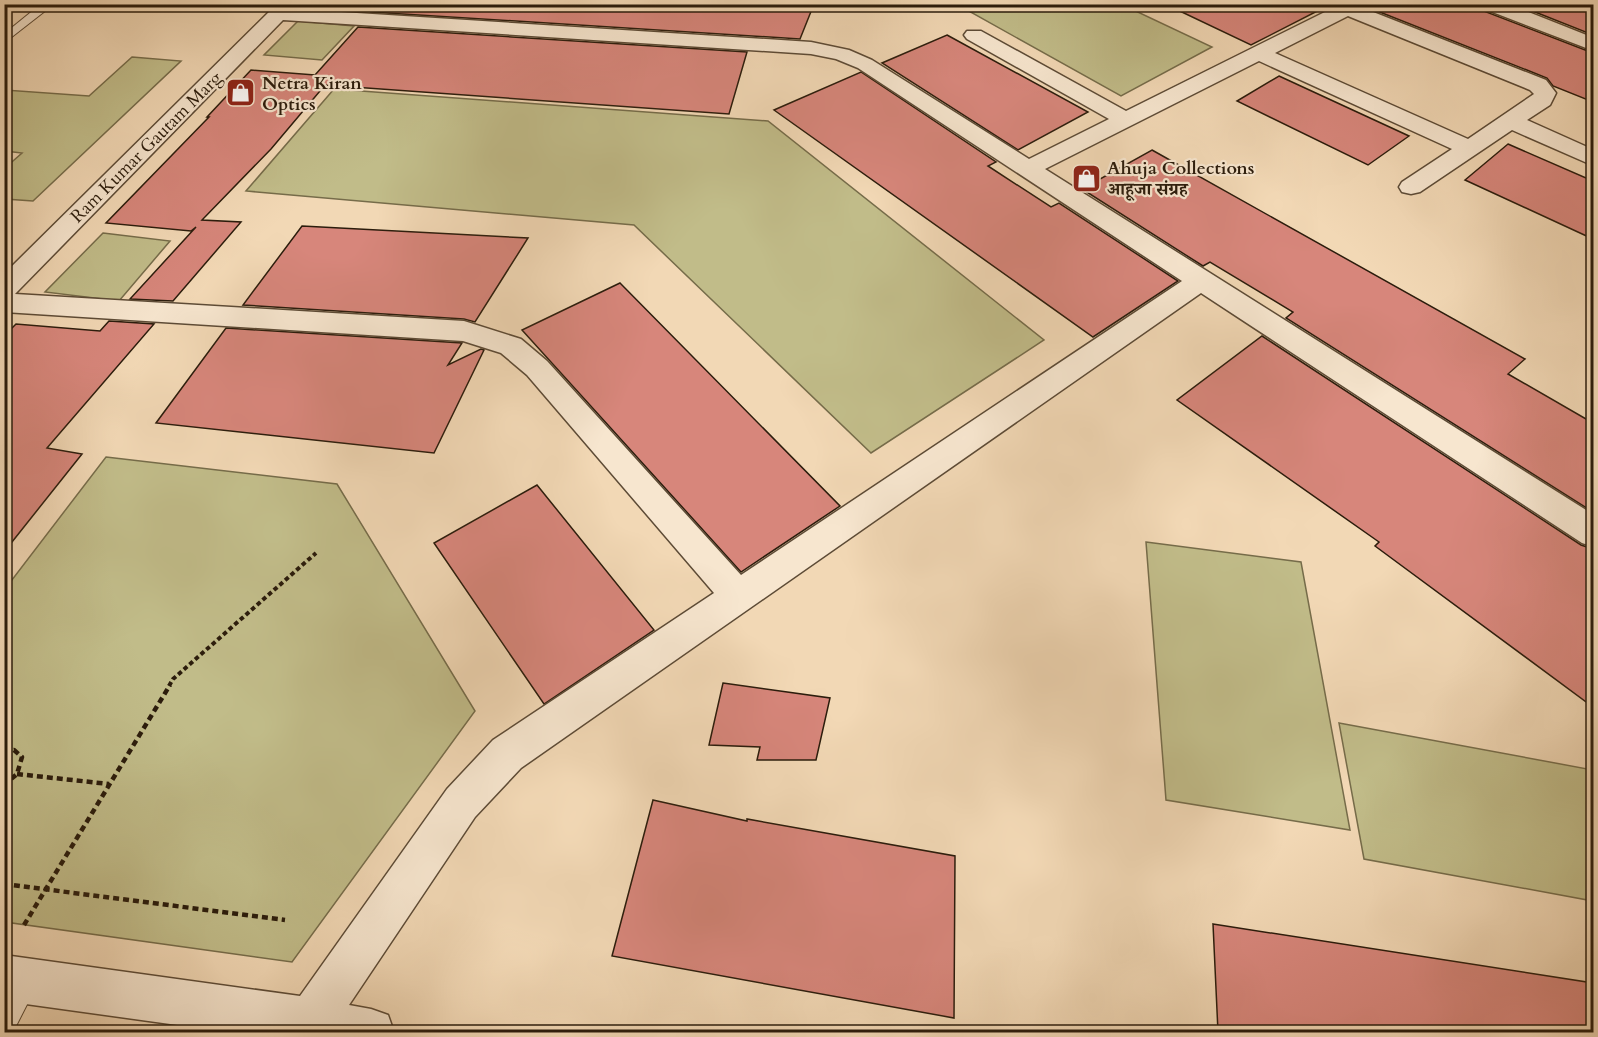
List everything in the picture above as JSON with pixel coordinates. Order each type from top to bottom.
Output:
[{"type":"street","points":[[1489,4],[1593,45]]},
{"type":"street","points":[[284,9],[811,48],[842,54],[865,64],[1029,168],[1593,533]]},
{"type":"street","name":"Ram Kumar Gautam Marg","points":[[4,290],[284,9]]},
{"type":"street","points":[[1029,168],[1259,53],[1337,10],[1538,86],[1545,93],[1542,100],[1411,187]]},
{"type":"street","points":[[974,35],[1126,120]]},
{"type":"street","points":[[1259,53],[1468,148]]},
{"type":"street","points":[[1510,121],[1593,159]]},
{"type":"street","points":[[311,1022],[461,803],[507,754],[1202,280]]},
{"type":"street","points":[[4,303],[464,331],[511,346],[537,368],[738,596]]},
{"type":"street","points":[[15,980],[371,1032]]},
{"type":"lane","points":[[4,40],[49,4]]},
{"type":"lane","points":[[4,1020],[15,980]]},
{"type":"path","points":[[24,925],[172,678],[316,553]]},
{"type":"path","points":[[4,752],[14,750],[22,757],[17,774],[4,785]]},
{"type":"path","points":[[17,774],[109,784]]},
{"type":"path","points":[[4,884],[285,920]]},
{"type":"shaded area","points":[[958,5],[1123,5],[1212,47],[1121,96]]},
{"type":"shaded area","points":[[298,21],[354,26],[322,60],[264,55]]},
{"type":"shaded area","points":[[132,57],[181,61],[33,201],[5,199],[5,168],[22,153],[5,151],[5,90],[89,96]]},
{"type":"shaded area","points":[[334,89],[768,121],[1044,340],[871,453],[634,225],[246,191]]},
{"type":"shaded area","points":[[103,233],[170,241],[119,301],[45,292]]},
{"type":"shaded area","points":[[106,457],[337,484],[475,711],[292,962],[5,922],[5,589]]},
{"type":"shaded area","points":[[1146,542],[1301,562],[1350,830],[1166,800]]},
{"type":"shaded area","points":[[1339,723],[1593,770],[1593,901],[1364,859]]},
{"type":"building","points":[[377,4],[814,4],[800,39],[371,12]]},
{"type":"building","points":[[1165,4],[1331,4],[1251,45]]},
{"type":"building","points":[[1368,4],[1478,4],[1481,10],[1593,53],[1593,102],[1553,86],[1547,78],[1367,7]]},
{"type":"building","points":[[1515,4],[1593,4],[1593,35]]},
{"type":"building","points":[[358,27],[747,52],[729,114],[325,85],[271,149],[202,220],[241,222],[173,301],[130,299],[196,227],[191,231],[106,223],[209,117],[207,117],[251,70],[315,75]]},
{"type":"building","points":[[947,35],[1088,112],[1018,150],[882,63]]},
{"type":"building","points":[[861,72],[996,162],[988,166],[1051,207],[1059,203],[1178,281],[1093,337],[774,110]]},
{"type":"building","points":[[1279,76],[1409,136],[1368,165],[1237,101]]},
{"type":"building","points":[[1508,144],[1593,181],[1593,239],[1465,180]]},
{"type":"building","points":[[1152,150],[1525,359],[1508,374],[1593,423],[1593,512],[1286,318],[1293,312],[1210,262],[1203,266],[1082,189]]},
{"type":"building","points":[[302,226],[528,238],[475,322],[464,319],[243,305]]},
{"type":"building","points":[[620,283],[840,506],[741,572],[522,330]]},
{"type":"building","points":[[109,321],[154,324],[47,448],[82,454],[4,552],[4,336],[16,324],[100,331]]},
{"type":"building","points":[[226,328],[462,343],[448,365],[481,349],[484,350],[434,453],[156,423]]},
{"type":"building","points":[[1262,336],[1581,545],[1593,549],[1593,707],[1375,546],[1379,542],[1177,400]]},
{"type":"building","points":[[537,485],[654,630],[544,704],[434,543]]},
{"type":"building","points":[[723,683],[830,698],[816,760],[757,760],[760,747],[709,745]]},
{"type":"building","points":[[653,800],[747,821],[747,819],[955,856],[954,1018],[612,956]]},
{"type":"building","points":[[1213,924],[1593,983],[1593,1032],[1218,1032]]},
{"type":"place","name":"Netra Kiran Optics","points":[[241,93]]},
{"type":"place","name":"Ahuja Collections आहूजा संग्रह","points":[[1086,178]]}]
